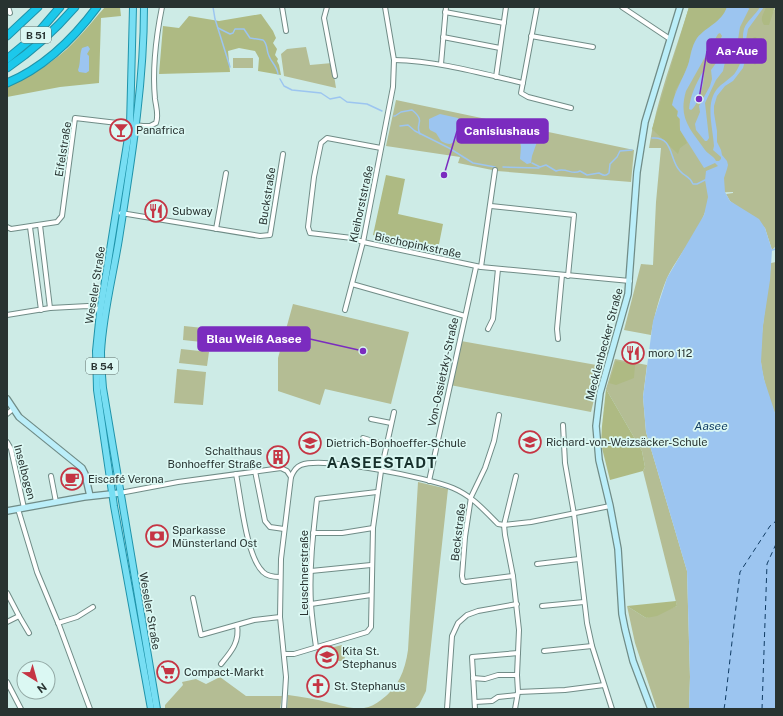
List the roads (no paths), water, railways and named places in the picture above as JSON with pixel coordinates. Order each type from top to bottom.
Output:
[{"type":"highway","points":[[7,36],[38,7]]},
{"type":"highway","name":"B 51","points":[[7,59],[36,35],[60,7]]},
{"type":"highway","name":"B 51","points":[[7,68],[28,53],[75,7]]},
{"type":"highway","points":[[7,83],[23,75],[54,53],[73,36],[97,7]]},
{"type":"highway","points":[[89,17],[101,7]]},
{"type":"main road","name":"Weseler Straße","points":[[133,7],[131,79],[133,125],[124,213],[106,305],[101,352],[103,388],[157,709]]},
{"type":"main road","name":"Weseler Straße","points":[[144,8],[141,79],[98,310],[96,346],[97,390],[112,494],[151,709]]},
{"type":"main road","points":[[131,79],[141,79]]},
{"type":"street","points":[[8,7],[10,13]]},
{"type":"street","points":[[133,125],[150,126],[156,123],[157,119],[155,98],[155,56],[162,7]]},
{"type":"street","points":[[282,7],[286,31]]},
{"type":"street","points":[[328,7],[324,18],[335,76]]},
{"type":"street","name":"Kleihorststraße","points":[[345,310],[363,242],[393,87],[394,60],[385,7]]},
{"type":"street","points":[[496,77],[506,7]]},
{"type":"street","points":[[537,7],[521,92],[525,96],[571,108]]},
{"type":"street","points":[[622,7],[670,39]]},
{"type":"street","name":"Mecklenbecker Straße","points":[[651,709],[633,660],[624,629],[618,549],[597,446],[597,414],[600,392],[628,294],[636,182],[640,147],[645,122],[680,7]]},
{"type":"street","points":[[441,64],[446,9],[504,23]]},
{"type":"street","points":[[531,36],[593,47]]},
{"type":"street","points":[[444,37],[500,48]]},
{"type":"street","points":[[394,60],[417,60],[441,64],[523,83]]},
{"type":"street","name":"Eifelstraße","points":[[7,227],[11,229],[57,222],[62,216],[75,118],[133,125]]},
{"type":"street","name":"Bischopinkstraße","points":[[381,148],[327,138],[321,143],[311,201],[308,227],[310,233],[352,238],[363,242],[481,268],[630,281]]},
{"type":"street","name":"Buckstraße","points":[[117,212],[260,236],[270,235],[283,154]]},
{"type":"street","points":[[481,268],[495,170]]},
{"type":"street","points":[[216,229],[226,173]]},
{"type":"street","points":[[491,206],[574,215],[568,276]]},
{"type":"street","points":[[40,225],[50,308]]},
{"type":"street","points":[[30,227],[41,310]]},
{"type":"street","name":"Von-Ossietzky-Straße","points":[[428,481],[476,266]]},
{"type":"street","points":[[488,329],[493,319],[498,269]]},
{"type":"street","points":[[558,339],[557,329],[562,275]]},
{"type":"street","points":[[352,284],[465,316]]},
{"type":"street","points":[[7,315],[50,308],[88,306],[98,310]]},
{"type":"street","points":[[7,399],[18,417],[82,468],[85,474],[90,496]]},
{"type":"street","points":[[7,414],[13,408]]},
{"type":"street","points":[[284,654],[294,654],[367,632],[370,627],[371,565],[377,492],[394,412]]},
{"type":"street","name":"Beckstraße","points":[[499,415],[494,441],[485,468],[471,498],[465,537],[463,581],[514,576]]},
{"type":"street","points":[[371,419],[391,423]]},
{"type":"street","points":[[563,425],[565,463],[574,514],[584,602],[592,646],[612,709]]},
{"type":"street","points":[[363,438],[386,445]]},
{"type":"street","name":"Inselbogen","points":[[7,442],[11,449],[21,508]]},
{"type":"street","points":[[284,709],[286,677],[280,617],[280,577],[284,529],[291,476],[299,466],[306,464],[336,465],[381,471],[453,488],[471,498],[498,524],[504,525],[530,522],[610,506]]},
{"type":"street","points":[[112,494],[178,482],[281,468],[285,469],[291,476]]},
{"type":"street","points":[[255,471],[265,521],[270,527],[284,529]]},
{"type":"street","points":[[236,474],[249,545],[260,569],[266,574],[280,577]]},
{"type":"street","name":"Inselbogen","points":[[51,476],[56,502]]},
{"type":"street","points":[[515,709],[518,694],[517,675],[520,630],[514,576],[504,525],[516,476]]},
{"type":"street","name":"Leuschnerstraße","points":[[316,647],[311,604],[311,571],[317,499],[377,492]]},
{"type":"street","name":"Inselbogen","points":[[7,511],[90,496],[112,494]]},
{"type":"street","points":[[21,508],[30,552],[90,709]]},
{"type":"street","points":[[313,533],[342,533],[373,528]]},
{"type":"street","points":[[537,564],[579,559]]},
{"type":"street","points":[[311,571],[371,565]]},
{"type":"street","points":[[7,593],[30,634]]},
{"type":"street","points":[[311,604],[371,595]]},
{"type":"street","points":[[193,598],[201,635],[254,620],[280,617]]},
{"type":"street","points":[[542,606],[584,602]]},
{"type":"street","points":[[447,709],[452,636],[458,623],[467,615],[478,610],[517,604]]},
{"type":"street","points":[[58,623],[77,617],[93,607]]},
{"type":"street","points":[[7,622],[19,616]]},
{"type":"street","points":[[221,664],[232,651],[237,641],[237,625]]},
{"type":"street","points":[[544,651],[592,646]]},
{"type":"street","points":[[475,709],[472,657],[518,653]]},
{"type":"street","points":[[473,678],[485,679],[498,674],[517,675]]},
{"type":"street","points":[[7,682],[21,709]]},
{"type":"street","points":[[474,702],[492,701],[498,697],[518,694],[604,685]]},
{"type":"water","name":"Aasee","points":[[727,7],[748,7],[749,9],[740,27],[737,46],[730,49],[728,60],[725,62],[723,71],[716,80],[705,103],[709,138],[707,141],[705,141],[696,130],[695,124],[700,112],[699,106],[710,86],[712,79],[711,70],[719,59],[718,44],[722,36],[720,33],[718,34],[686,91],[683,109],[690,129],[706,151],[716,161],[719,161],[721,157],[713,150],[711,102],[713,95],[720,86],[733,76],[736,71],[743,55],[743,33],[745,26],[760,7],[764,7],[748,29],[746,40],[747,54],[743,68],[733,81],[725,86],[717,96],[714,106],[714,113],[717,142],[728,165],[724,178],[725,192],[730,201],[759,219],[765,228],[772,250],[770,280],[763,326],[761,362],[764,379],[776,416],[776,709],[689,709],[690,677],[687,571],[646,432],[643,397],[653,321],[667,278],[704,215],[708,197],[705,180],[706,171],[718,166],[715,163],[704,168],[680,130],[680,119],[677,116],[678,111],[672,105],[675,94],[688,65],[695,41],[701,34],[718,21]]},
{"type":"water","points":[[88,46],[90,49],[87,54],[89,56],[89,71],[86,73],[79,72],[78,70],[82,48]]},
{"type":"water","points":[[703,72],[704,76],[701,92],[694,108],[691,110],[689,109],[692,95]]},
{"type":"water","points":[[440,114],[458,118],[460,121],[460,132],[456,140],[450,144],[441,141],[436,133],[429,128],[429,119]]},
{"type":"water","points":[[528,131],[535,134],[538,139],[531,163],[527,164],[520,159],[520,140],[525,132]]},
{"type":"waterway","points":[[213,7],[215,19],[230,67]]},
{"type":"waterway","points":[[218,28],[230,34],[233,33],[235,29],[244,29],[250,38],[263,40],[266,43],[268,54],[278,74]]},
{"type":"waterway","points":[[280,79],[284,86],[292,90],[321,93],[330,99],[340,97],[347,102],[367,104],[382,111]]},
{"type":"waterway","points":[[394,116],[401,112],[412,110],[419,117],[420,120],[418,127],[420,134]]},
{"type":"waterway","points":[[400,126],[408,125],[415,131],[449,148],[473,163],[495,167]]},
{"type":"waterway","points":[[652,138],[659,138],[668,145],[677,166],[693,184],[697,184],[705,180]]},
{"type":"waterway","points":[[532,163],[540,167],[546,165],[556,171],[563,170],[574,173],[580,171],[587,175],[599,173],[605,175],[609,173],[610,164],[617,157],[620,151],[632,150]]},
{"type":"waterway","points":[[503,167],[539,168]]},
{"type":"waterway","points":[[772,250],[776,249]]},
{"type":"place","name":"Aa-Aue","points":[[699,99]]},
{"type":"place","name":"Panafrica","points":[[121,130]]},
{"type":"place","name":"Canisiushaus","points":[[444,175]]},
{"type":"place","name":"Subway","points":[[156,211]]},
{"type":"place","name":"Blau Weiß Aasee","points":[[363,351]]},
{"type":"place","name":"moro 112","points":[[633,353]]},
{"type":"place","name":"Richard-von-Weizsäcker-Schule","points":[[530,442]]},
{"type":"place","name":"Dietrich-Bonhoeffer-Schule","points":[[310,443]]},
{"type":"place","name":"Schalthaus Bonhoeffer Straße","points":[[278,457]]},
{"type":"place","name":"Eiscafé Verona","points":[[72,479]]},
{"type":"place","name":"Sparkasse Münsterland Ost","points":[[157,536]]},
{"type":"place","name":"Kita St. Stephanus","points":[[327,657]]},
{"type":"place","name":"Compact-Markt","points":[[168,672]]},
{"type":"place","name":"St. Stephanus","points":[[318,686]]},
{"type":"district","name":"AASEESTADT","points":[[382,462]]}]
